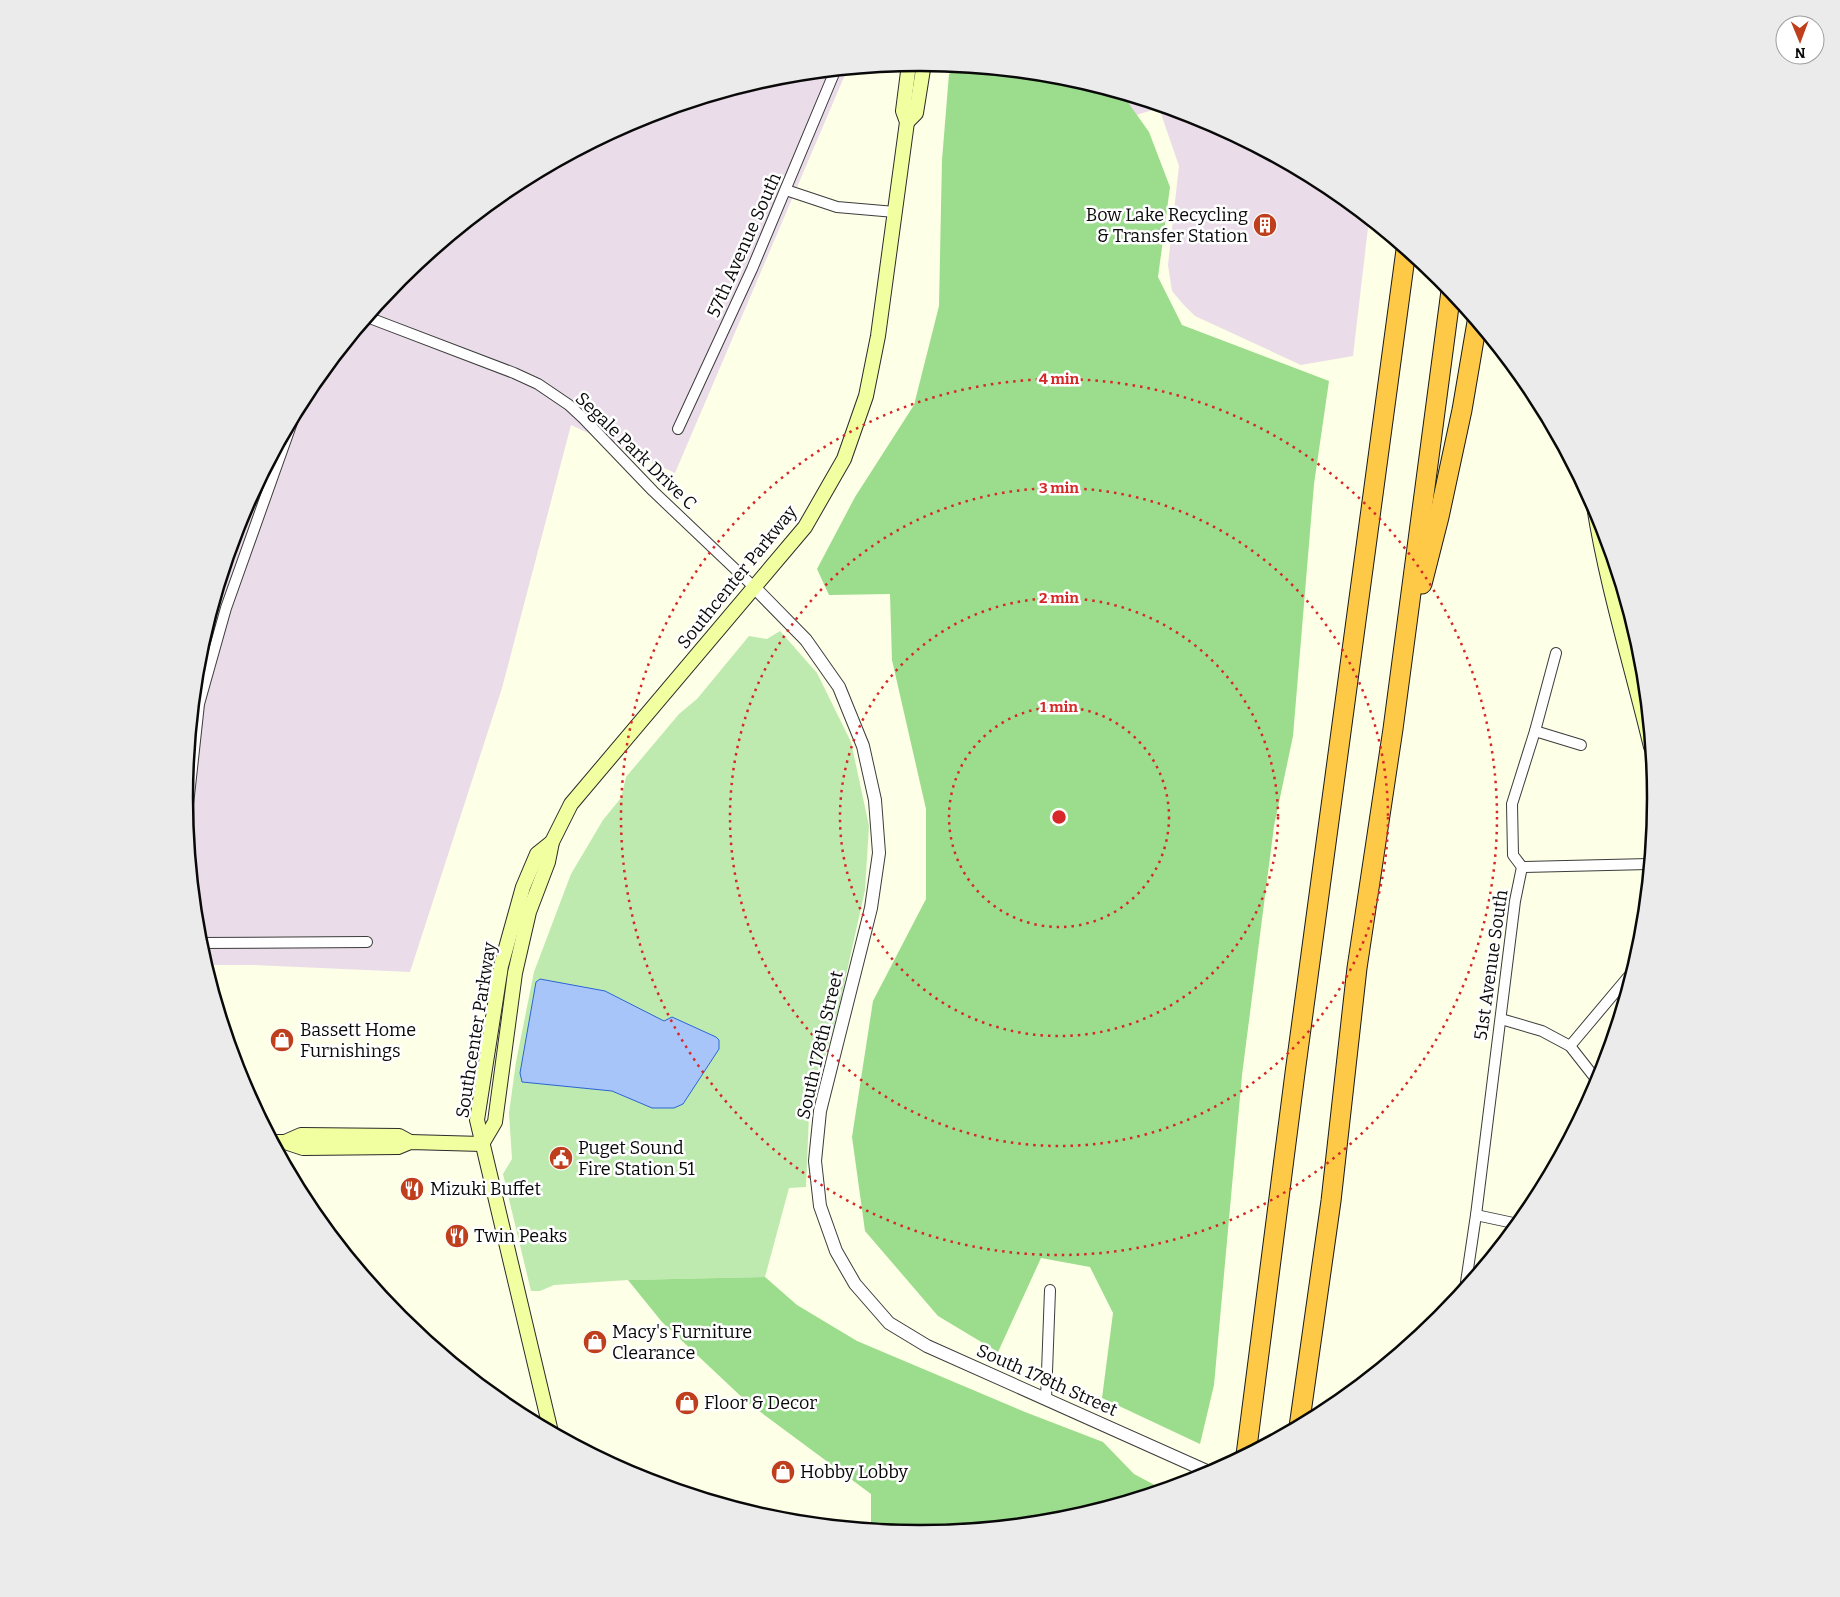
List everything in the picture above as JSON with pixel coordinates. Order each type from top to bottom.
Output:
[{"type":"highway","points":[[1247,1448],[1404,256]]},
{"type":"highway","points":[[1300,1418],[1331,1201],[1357,968],[1400,673],[1450,301]]},
{"type":"highway","points":[[1400,673],[1439,516],[1462,410],[1476,330]]},
{"type":"main road","name":"Southcenter Parkway","points":[[549,1424],[477,1120],[501,966],[523,887],[537,854],[552,842],[571,804],[805,527],[844,459],[866,396],[878,336],[907,122],[903,111],[908,71]]},
{"type":"main road","name":"Southcenter Parkway","points":[[907,122],[916,113],[923,71]]},
{"type":"main road","points":[[1618,597],[1639,691]]},
{"type":"main road","points":[[279,1142],[301,1135],[399,1136],[410,1142],[482,1144]]},
{"type":"street","name":"57th Avenue South","points":[[678,430],[752,269],[832,76]]},
{"type":"street","points":[[786,190],[837,207],[895,212]]},
{"type":"street","name":"Segale Park Drive C","points":[[373,319],[514,373],[538,384],[557,397],[583,418],[653,491],[754,588]]},
{"type":"street","points":[[199,704],[226,608],[282,450]]},
{"type":"street","name":"South 178th Street","points":[[754,588],[806,640],[839,687],[863,746],[875,800],[879,853],[871,908],[820,1111],[815,1161],[820,1206],[836,1251],[855,1284],[890,1323],[927,1346],[1201,1469]]},
{"type":"street","points":[[1556,653],[1535,731],[1512,804],[1514,855],[1522,867],[1644,864]]},
{"type":"street","points":[[1535,731],[1581,745]]},
{"type":"street","name":"51st Avenue South","points":[[1467,1278],[1515,901],[1522,867]]},
{"type":"street","points":[[208,943],[367,942]]},
{"type":"street","points":[[1570,1046],[1623,983]]},
{"type":"street","points":[[1500,1019],[1542,1031],[1570,1046],[1593,1075]]},
{"type":"street","points":[[1476,1215],[1511,1222]]},
{"type":"street","points":[[1046,1399],[1050,1290]]},
{"type":"shaded area","points":[[845,75],[675,473],[571,425],[502,688],[410,972],[213,965],[207,940],[194,846],[194,751],[199,704],[207,657],[231,565],[248,520],[268,477],[290,435],[315,394],[373,319],[440,252],[516,194],[556,169],[598,146],[686,110],[778,85]]},
{"type":"shaded area","points":[[1126,102],[1153,110],[1133,116]]},
{"type":"shaded area","points":[[1161,113],[1242,146],[1324,194],[1368,226],[1353,356],[1301,365],[1195,316],[1183,304],[1172,291],[1168,265],[1179,166]]},
{"type":"green space","points":[[951,72],[968,73],[1015,77],[1062,85],[1128,102],[1149,132],[1170,187],[1158,277],[1182,325],[1329,381],[1314,484],[1293,736],[1274,826],[1242,1075],[1214,1385],[1200,1444],[1102,1398],[1113,1313],[1090,1267],[1041,1258],[998,1352],[938,1316],[865,1231],[852,1137],[873,1001],[926,899],[926,809],[892,660],[890,594],[829,595],[817,569],[855,497],[914,405],[939,306],[942,160],[949,74]]},
{"type":"green space","points":[[780,631],[817,673],[851,742],[869,826],[865,890],[839,1007],[809,1115],[806,1187],[789,1188],[765,1277],[628,1280],[554,1285],[540,1291],[531,1291],[503,1174],[512,1159],[509,1113],[516,1062],[534,972],[571,874],[603,820],[621,798],[626,777],[679,714],[697,699],[749,636],[767,639]]},
{"type":"green space","points":[[765,1277],[797,1305],[857,1341],[1025,1412],[1103,1442],[1134,1474],[1157,1486],[1108,1501],[1062,1512],[1015,1520],[920,1526],[871,1524],[871,1494],[747,1402],[662,1322],[628,1280]]},
{"type":"water","points":[[540,979],[605,991],[664,1021],[672,1017],[716,1037],[719,1040],[719,1049],[683,1104],[674,1108],[652,1108],[612,1091],[522,1082],[520,1073],[536,982]]},
{"type":"place","name":"Bow Lake Recycling & Transfer Station","points":[[1265,225]]},
{"type":"place","name":"Bassett Home Furnishings","points":[[282,1040]]},
{"type":"place","name":"Puget Sound Fire Station 51","points":[[561,1158]]},
{"type":"place","name":"Mizuki Buffet","points":[[412,1189]]},
{"type":"place","name":"Twin Peaks","points":[[457,1236]]},
{"type":"place","name":"Macy's Furniture Clearance","points":[[595,1342]]},
{"type":"place","name":"Floor & Decor","points":[[687,1403]]},
{"type":"place","name":"Hobby Lobby","points":[[783,1472]]}]
